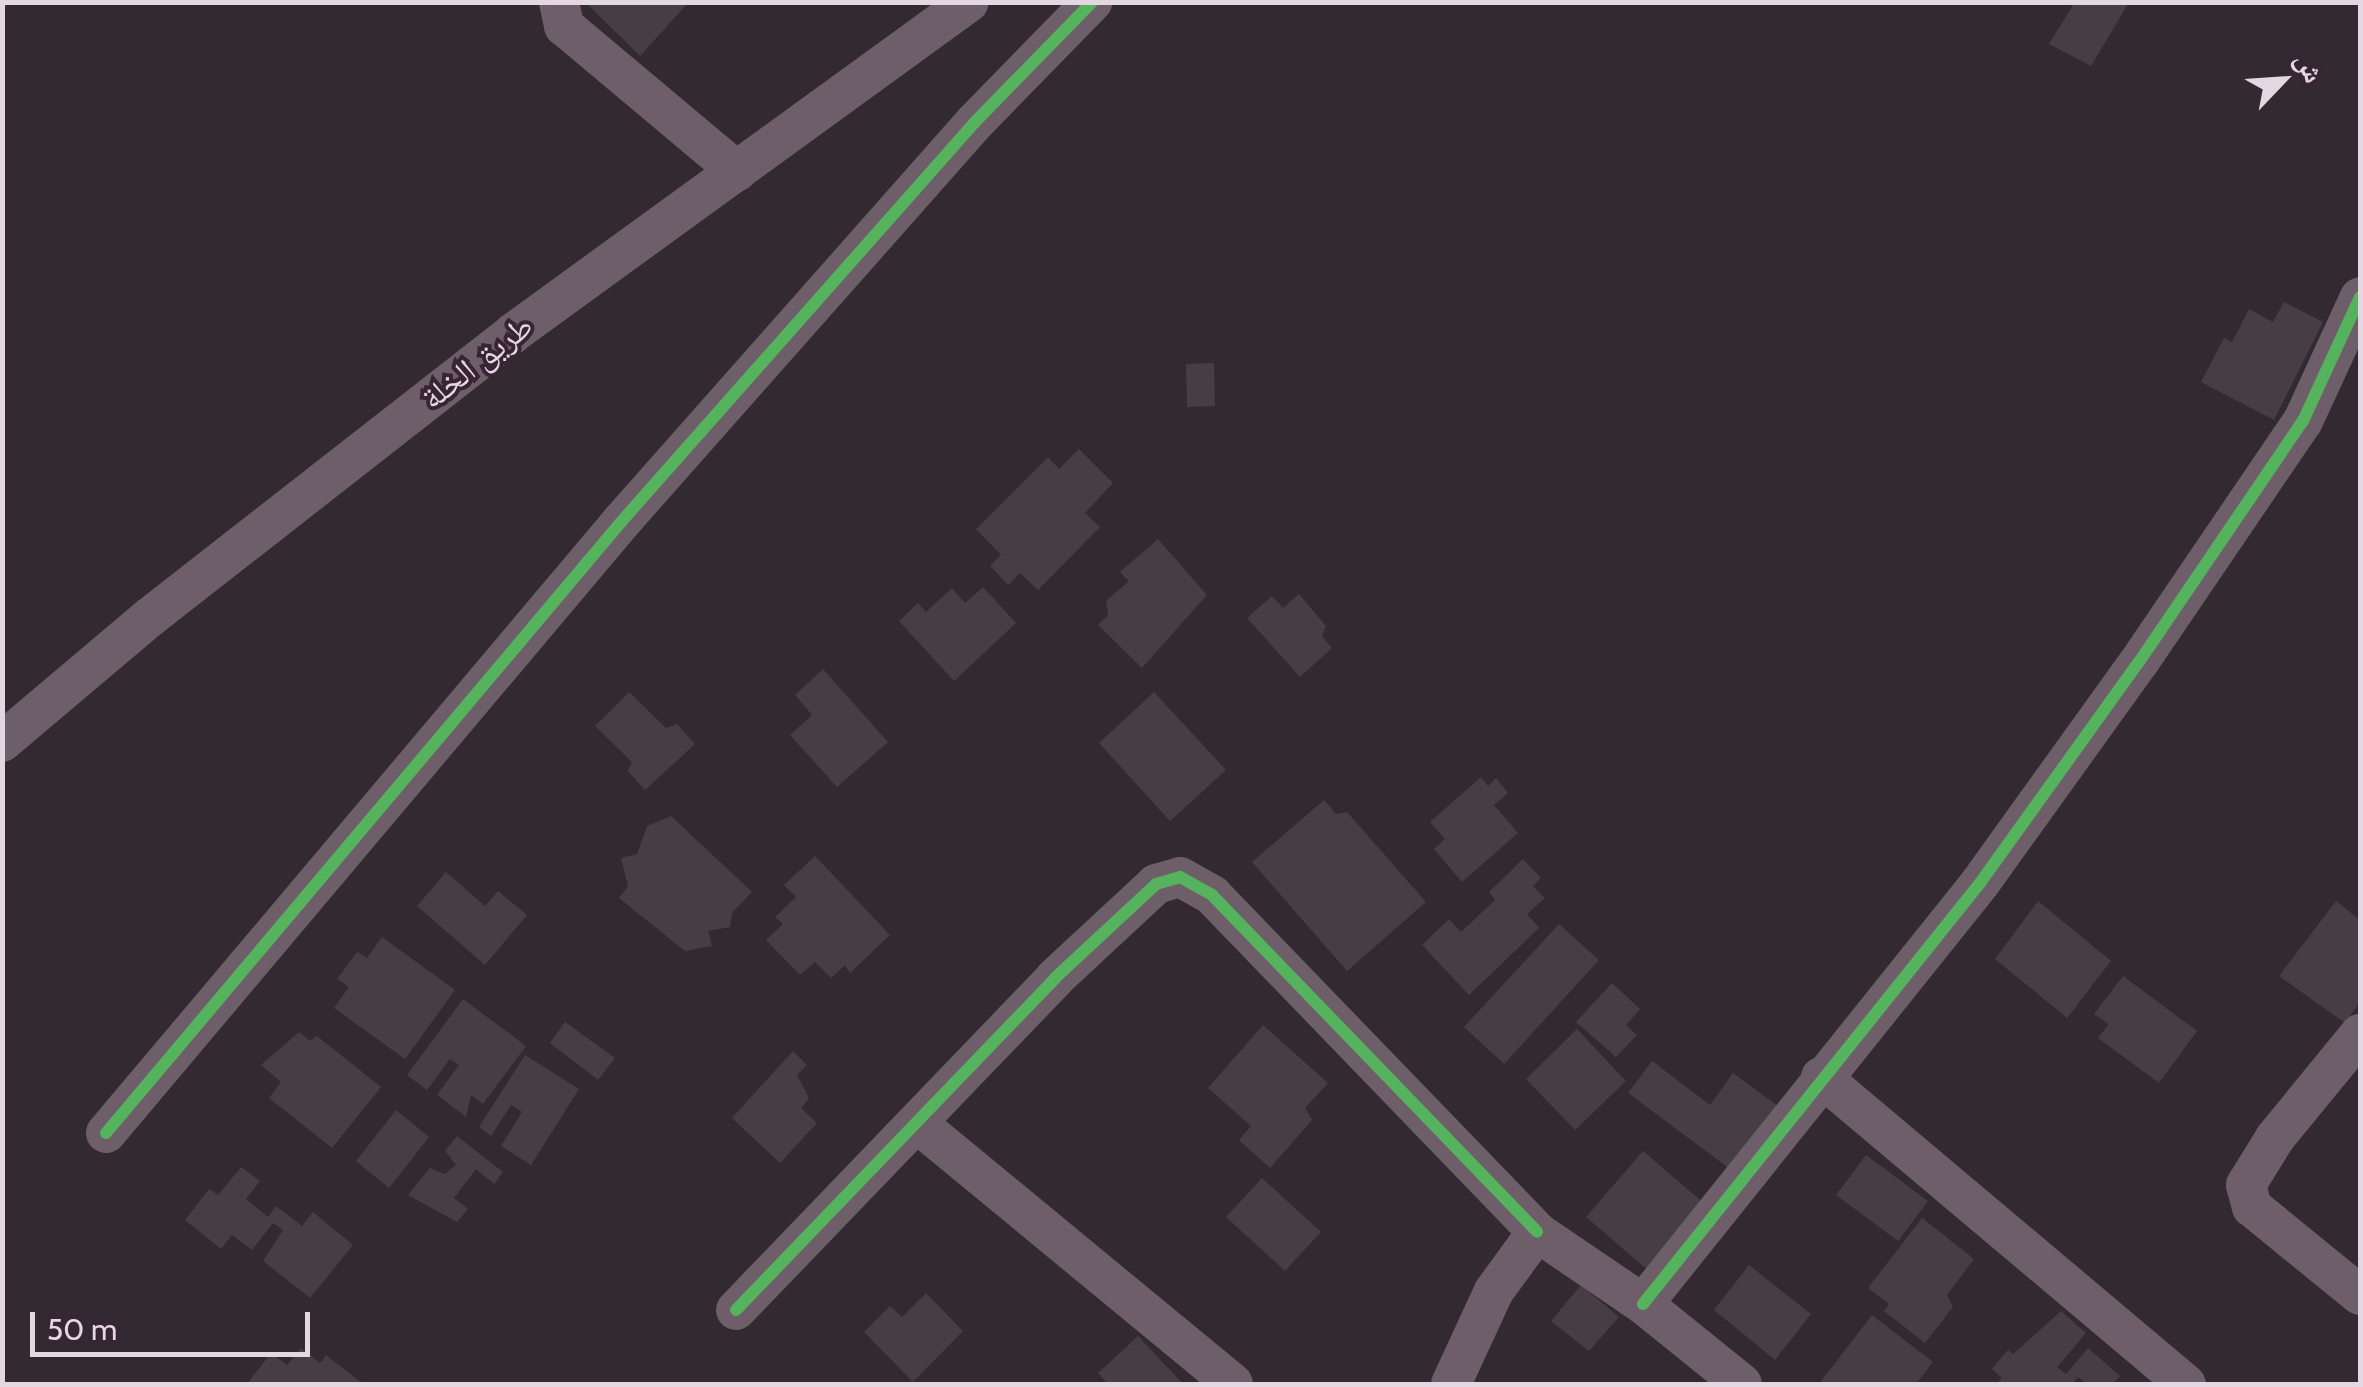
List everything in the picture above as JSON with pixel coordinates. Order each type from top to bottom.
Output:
[{"type":"street","points":[[560,2],[564,26],[737,171]]},
{"type":"street","name":"طريق الخلة","points":[[2,742],[150,617],[513,333],[969,2]]},
{"type":"street","points":[[106,1133],[621,522],[975,122],[1092,2]]},
{"type":"street","points":[[1644,1304],[1821,1077],[1980,883],[2139,662],[2303,421],[2360,297]]},
{"type":"street","points":[[736,1310],[1054,978],[1156,884],[1180,878],[1212,895],[1537,1232],[1644,1304],[1742,1384]]},
{"type":"street","points":[[2360,1034],[2275,1138],[2246,1185],[2252,1207],[2360,1295]]},
{"type":"street","points":[[1821,1077],[2186,1384]]},
{"type":"street","points":[[918,1124],[1233,1384]]},
{"type":"street","points":[[1451,1384],[1494,1292],[1537,1232]]},
{"type":"building","points":[[585,2],[689,2],[640,56]]},
{"type":"building","points":[[2075,2],[2128,4],[2091,66],[2049,44]]},
{"type":"building","points":[[2284,302],[2323,322],[2274,420],[2201,382],[2224,338],[2232,342],[2249,309],[2273,322]]},
{"type":"building","points":[[1214,363],[1215,406],[1187,407],[1186,364]]},
{"type":"building","points":[[1079,449],[1113,483],[1085,513],[1100,527],[1038,590],[1020,573],[1008,585],[990,566],[1001,555],[976,529],[1048,457],[1059,469]]},
{"type":"building","points":[[1158,539],[1207,595],[1142,668],[1098,625],[1108,615],[1106,601],[1129,581],[1120,572]]},
{"type":"building","points":[[983,587],[1016,623],[954,681],[899,621],[918,603],[926,612],[952,588],[965,603]]},
{"type":"building","points":[[1299,594],[1326,626],[1322,636],[1332,648],[1300,677],[1247,618],[1272,596],[1283,608]]},
{"type":"building","points":[[823,669],[888,742],[837,787],[790,735],[812,715],[795,695]]},
{"type":"building","points":[[629,692],[666,728],[677,724],[695,744],[645,790],[628,771],[632,762],[595,726]]},
{"type":"building","points":[[1154,692],[1226,770],[1170,821],[1099,743]]},
{"type":"building","points":[[1481,777],[1488,786],[1496,778],[1508,793],[1494,805],[1518,833],[1462,882],[1434,849],[1445,839],[1430,822]]},
{"type":"building","points":[[1324,800],[1336,814],[1347,812],[1426,902],[1347,971],[1252,862]]},
{"type":"building","points":[[671,816],[752,892],[732,913],[730,927],[708,931],[712,946],[685,951],[619,898],[628,886],[621,858],[637,854],[647,826]]},
{"type":"building","points":[[815,856],[890,935],[850,973],[845,965],[831,978],[815,962],[800,975],[766,940],[783,924],[775,917],[796,897],[784,885]]},
{"type":"building","points":[[1523,859],[1541,878],[1533,886],[1545,898],[1527,914],[1539,928],[1469,995],[1422,945],[1449,919],[1461,932],[1495,900],[1489,892]]},
{"type":"building","points":[[446,872],[485,906],[498,891],[527,915],[485,965],[417,906]]},
{"type":"building","points":[[2038,901],[2111,961],[2067,1018],[1995,959]]},
{"type":"building","points":[[2336,901],[2360,920],[2360,1002],[2345,1023],[2279,976]]},
{"type":"building","points":[[1559,924],[1599,960],[1504,1064],[1464,1027]]},
{"type":"building","points":[[382,937],[455,990],[405,1059],[334,1008],[349,987],[337,979],[357,952],[367,958]]},
{"type":"building","points":[[2123,976],[2197,1031],[2159,1083],[2098,1038],[2109,1024],[2094,1014]]},
{"type":"building","points":[[1612,983],[1640,1009],[1626,1025],[1637,1035],[1616,1057],[1576,1022]]},
{"type":"building","points":[[463,999],[526,1046],[483,1104],[471,1095],[466,1117],[437,1095],[459,1065],[450,1059],[427,1090],[407,1075]]},
{"type":"building","points":[[565,1022],[615,1058],[598,1080],[550,1043]]},
{"type":"building","points":[[1263,1025],[1328,1083],[1305,1108],[1312,1120],[1270,1168],[1239,1140],[1251,1126],[1208,1088]]},
{"type":"building","points":[[1577,1029],[1626,1081],[1575,1130],[1526,1079]]},
{"type":"building","points":[[299,1032],[310,1041],[317,1036],[381,1087],[332,1148],[269,1098],[281,1082],[261,1065]]},
{"type":"building","points":[[793,1051],[807,1065],[797,1075],[809,1098],[801,1108],[817,1123],[780,1163],[732,1118]]},
{"type":"building","points":[[525,1055],[579,1089],[531,1165],[501,1146],[522,1112],[511,1105],[491,1136],[479,1127]]},
{"type":"building","points":[[1652,1061],[1710,1105],[1733,1073],[1782,1109],[1734,1172],[1628,1093]]},
{"type":"building","points":[[396,1110],[429,1137],[389,1188],[356,1161]]},
{"type":"building","points":[[457,1136],[503,1172],[494,1184],[476,1169],[454,1198],[468,1209],[457,1222],[408,1195],[430,1168],[445,1174],[456,1165],[445,1151]]},
{"type":"building","points":[[1643,1151],[1706,1205],[1649,1271],[1586,1217]]},
{"type":"building","points":[[1866,1155],[1928,1201],[1898,1241],[1836,1195]]},
{"type":"building","points":[[241,1167],[260,1181],[246,1199],[268,1217],[276,1206],[302,1226],[313,1212],[353,1245],[310,1298],[263,1261],[283,1230],[273,1223],[252,1250],[232,1235],[221,1249],[185,1220],[209,1189],[218,1195]]},
{"type":"building","points":[[1262,1178],[1321,1232],[1285,1271],[1226,1217]]},
{"type":"building","points":[[1922,1218],[1974,1259],[1947,1295],[1953,1307],[1925,1343],[1884,1311],[1889,1304],[1868,1288]]},
{"type":"building","points":[[1749,1265],[1811,1314],[1775,1360],[1714,1310]]},
{"type":"building","points":[[1581,1285],[1619,1317],[1589,1351],[1551,1321]]},
{"type":"building","points":[[926,1293],[963,1331],[913,1382],[864,1332],[890,1306],[902,1317]]},
{"type":"building","points":[[2061,1311],[2086,1333],[2057,1367],[2066,1374],[2088,1348],[2120,1376],[2113,1384],[2087,1384],[2078,1377],[2072,1384],[1996,1384],[2002,1378],[1992,1369],[2008,1350],[2013,1354]]},
{"type":"building","points":[[1872,1315],[1933,1362],[1916,1384],[1819,1384]]},
{"type":"building","points":[[1138,1336],[1183,1384],[1108,1384],[1098,1373]]},
{"type":"building","points":[[301,1348],[320,1363],[326,1355],[361,1382],[247,1384],[271,1353],[287,1365]]},
{"type":"cycle path","points":[[106,1133],[621,522],[975,122],[1092,2]]},
{"type":"cycle path","points":[[1643,1304],[1980,883],[2139,662],[2303,421],[2360,297]]},
{"type":"cycle path","points":[[736,1310],[1055,978],[1156,884],[1180,877],[1212,895],[1537,1232]]}]
